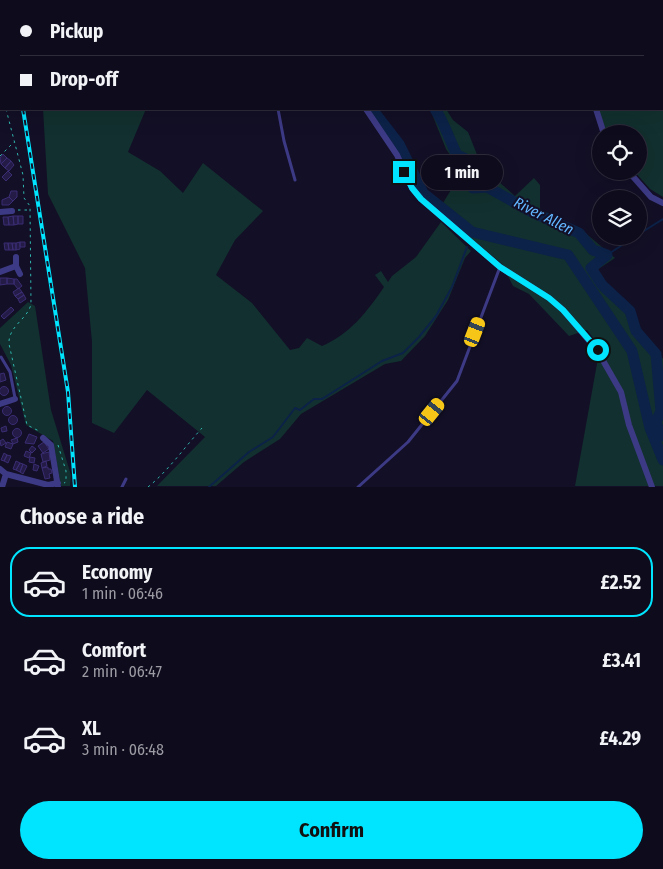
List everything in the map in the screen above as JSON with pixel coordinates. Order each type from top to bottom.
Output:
[{"type":"street","points":[[367,110],[397,155],[412,188],[421,199],[500,267],[549,298],[563,310],[598,350],[622,392],[629,425],[652,486]]},
{"type":"street","points":[[596,110],[601,125]]},
{"type":"street","points":[[636,180],[651,197],[663,203]]},
{"type":"street","points":[[0,212],[12,211]]},
{"type":"street","points":[[16,257],[16,266],[20,274]]},
{"type":"street","points":[[0,272],[16,266]]},
{"type":"street","points":[[0,404],[15,399]]},
{"type":"street","points":[[0,469],[6,474],[48,485],[58,485],[51,445],[43,436]]},
{"type":"street","points":[[2,486],[6,474]]},
{"type":"lane","points":[[278,110],[284,141],[295,180]]},
{"type":"lane","points":[[358,486],[408,442],[457,381],[500,267]]},
{"type":"lane","points":[[1,357],[10,372],[15,399]]},
{"type":"lane","points":[[122,486],[126,479]]},
{"type":"path","points":[[6,110],[23,178],[23,195],[30,206],[32,232],[31,304],[9,338],[27,425],[43,436]]},
{"type":"path","points":[[0,156],[14,141]]},
{"type":"path","points":[[12,211],[30,210]]},
{"type":"path","points":[[148,486],[163,475],[169,464],[202,428]]},
{"type":"path","points":[[55,440],[66,471],[66,486]]},
{"type":"path","points":[[58,485],[66,482]]},
{"type":"green space","points":[[43,110],[146,110],[128,152],[160,171],[183,193],[203,163],[263,211],[235,240],[216,275],[252,303],[290,350],[299,348],[307,338],[322,346],[349,329],[371,305],[384,287],[375,275],[381,271],[388,282],[392,276],[416,257],[441,222],[471,251],[465,258],[448,300],[425,336],[401,361],[385,364],[301,414],[280,439],[244,462],[216,486],[157,486],[205,437],[147,390],[114,433],[92,423],[92,342],[85,268],[48,194]]},
{"type":"green space","points":[[430,110],[447,110],[453,120],[468,132],[482,167],[515,196],[534,178],[540,185],[540,209],[583,231],[592,239],[592,245],[600,245],[615,258],[591,274],[633,310],[631,332],[656,348],[663,359],[663,486],[575,486],[600,347],[587,330],[569,336],[529,294],[513,286],[502,264],[438,211],[462,172],[446,149]]},
{"type":"green space","points":[[598,110],[663,110],[663,197],[650,189],[642,180],[647,180],[647,125],[604,125]]},
{"type":"green space","points":[[28,302],[35,306],[51,410],[71,475],[70,486],[61,486],[53,441],[26,425],[11,365],[0,344],[0,328]]},
{"type":"building","points":[[3,154],[7,158],[1,164],[0,158]]},
{"type":"building","points":[[7,158],[11,161],[5,168],[1,164]]},
{"type":"building","points":[[11,161],[14,165],[9,171],[5,168]]},
{"type":"building","points":[[8,171],[12,175],[6,181],[2,177]]},
{"type":"building","points":[[11,191],[17,191],[17,197],[13,201],[9,197]]},
{"type":"building","points":[[9,197],[13,201],[9,205],[2,205],[2,200]]},
{"type":"building","points":[[13,216],[14,225],[9,225],[8,217]]},
{"type":"building","points":[[13,216],[18,216],[18,224],[14,225]]},
{"type":"building","points":[[18,216],[23,216],[23,224],[18,224]]},
{"type":"building","points":[[3,217],[8,217],[9,225],[4,225]]},
{"type":"building","points":[[20,242],[25,242],[25,247],[20,247]]},
{"type":"building","points":[[20,242],[20,249],[16,250],[16,243]]},
{"type":"building","points":[[4,243],[8,243],[9,250],[5,250]]},
{"type":"building","points":[[8,243],[12,243],[13,250],[9,250]]},
{"type":"building","points":[[12,243],[16,243],[16,250],[13,250]]},
{"type":"building","points":[[0,278],[7,278],[7,284],[0,285]]},
{"type":"building","points":[[7,278],[14,279],[14,284],[7,284]]},
{"type":"building","points":[[14,279],[17,279],[22,286],[18,289],[14,284]]},
{"type":"building","points":[[19,288],[22,292],[15,296],[13,292]]},
{"type":"building","points":[[22,292],[24,295],[18,299],[15,296]]},
{"type":"building","points":[[24,295],[26,299],[20,303],[18,299]]},
{"type":"building","points":[[11,307],[14,310],[4,319],[1,316]]},
{"type":"building","points":[[4,373],[6,380],[0,382],[0,374]]},
{"type":"building","points":[[4,387],[8,391],[4,395],[0,391]]},
{"type":"building","points":[[7,406],[12,411],[7,416],[2,411]]},
{"type":"building","points":[[13,415],[18,420],[13,425],[8,420]]},
{"type":"building","points":[[6,426],[7,431],[2,432],[1,428]]},
{"type":"building","points":[[17,429],[21,433],[17,437],[13,433]]},
{"type":"building","points":[[29,434],[37,437],[34,444],[25,443]]},
{"type":"building","points":[[17,438],[18,442],[13,444],[11,440]]},
{"type":"building","points":[[3,439],[6,443],[1,446],[0,441]]},
{"type":"building","points":[[7,442],[13,444],[11,449],[5,447]]},
{"type":"building","points":[[44,442],[49,449],[43,453],[38,446]]},
{"type":"building","points":[[32,446],[36,449],[32,453],[29,450]]},
{"type":"building","points":[[26,451],[31,453],[29,458],[24,456]]},
{"type":"building","points":[[49,452],[50,460],[43,462],[41,454]]},
{"type":"building","points":[[4,453],[7,455],[4,461],[1,460]]},
{"type":"building","points":[[7,455],[11,456],[8,463],[4,461]]},
{"type":"building","points":[[30,457],[35,458],[34,463],[29,462]]},
{"type":"building","points":[[16,461],[20,463],[16,470],[13,469]]},
{"type":"building","points":[[46,461],[47,466],[42,468],[41,463]]},
{"type":"building","points":[[20,463],[23,464],[20,472],[16,470]]},
{"type":"building","points":[[23,464],[27,466],[23,474],[20,472]]},
{"type":"building","points":[[34,464],[39,466],[37,471],[33,470]]},
{"type":"building","points":[[48,467],[52,473],[49,474],[50,478],[45,479],[42,468]]},
{"type":"waterway","points":[[373,110],[399,144],[423,193],[472,232],[568,255],[632,351],[650,428],[663,460]]},
{"type":"waterway","name":"River Allen","points":[[436,110],[457,155],[466,159],[466,179],[473,188],[487,187],[532,212],[579,233],[593,250],[607,255],[591,268],[602,285],[630,311],[636,331],[656,354],[661,411],[656,422],[660,434],[663,436]]},
{"type":"waterway","points":[[647,229],[663,219]]},
{"type":"waterway","points":[[471,236],[472,232]]},
{"type":"waterway","points":[[607,255],[622,245]]},
{"type":"waterway","points":[[209,487],[249,452],[273,437],[295,408],[300,410],[314,399],[322,399],[382,361],[403,353],[436,316],[452,287],[467,247]]},
{"type":"railway","points":[[23,110],[68,392],[75,487]]},
{"type":"route","points":[[404,172],[412,188],[421,199],[500,267],[549,298],[563,310],[598,350]]}]
